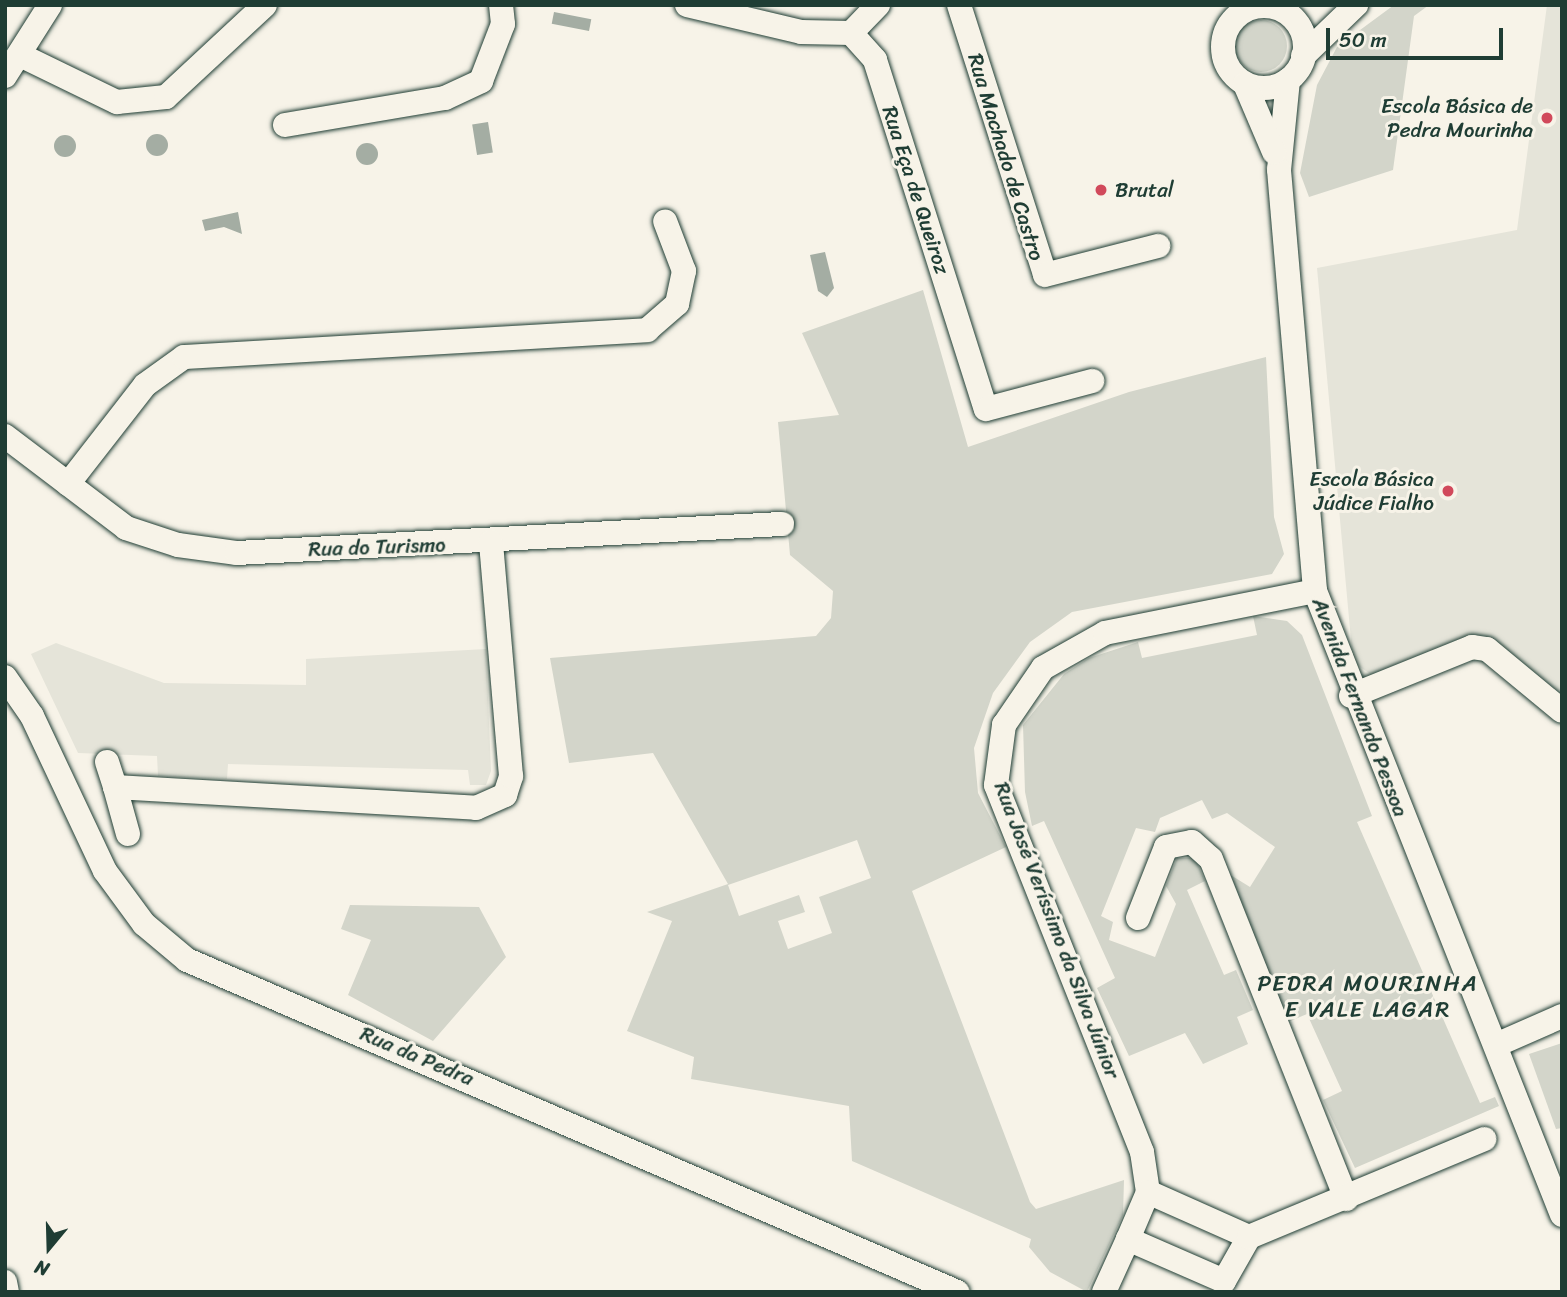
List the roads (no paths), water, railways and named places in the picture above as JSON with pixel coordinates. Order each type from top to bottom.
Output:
[{"type":"street","points":[[5,76],[50,5]]},
{"type":"street","points":[[20,55],[117,102],[166,97],[265,5]]},
{"type":"street","points":[[285,125],[445,98],[481,81],[503,24],[501,5]]},
{"type":"street","points":[[687,5],[801,32],[851,33],[878,5]]},
{"type":"street","name":"Rua Machado de Castro","points":[[959,5],[1045,275],[1158,246]]},
{"type":"street","points":[[1298,25],[1349,5]]},
{"type":"street","points":[[1279,170],[1288,80],[1303,56],[1356,5]]},
{"type":"street","points":[[1279,170],[1245,84],[1226,65],[1227,15],[1261,6],[1288,15],[1298,25],[1303,56]]},
{"type":"street","name":"Rua Eça de Queiroz","points":[[851,33],[875,60],[986,409],[1091,381]]},
{"type":"street","points":[[1245,84],[1267,88],[1288,80]]},
{"type":"street","name":"Avenida Fernando Pessoa","points":[[1279,170],[1315,591],[1352,695],[1496,1045],[1562,1215]]},
{"type":"street","points":[[68,484],[145,385],[184,357],[647,330],[677,304],[684,271],[665,221]]},
{"type":"street","name":"Rua do Turismo","points":[[5,436],[126,528],[178,545],[237,552],[491,542],[782,524]]},
{"type":"street","points":[[115,787],[476,808],[505,795],[511,776],[491,542]]},
{"type":"street","name":"Rua José Veríssimo da Silva Júnior","points":[[1148,1192],[1142,1152],[996,785],[1004,725],[1043,667],[1105,634],[1315,591]]},
{"type":"street","points":[[1352,695],[1472,648],[1487,649],[1562,711]]},
{"type":"street","name":"Rua da Pedra","points":[[5,677],[32,716],[105,871],[144,924],[187,960],[957,1292]]},
{"type":"street","points":[[107,762],[128,834]]},
{"type":"street","points":[[1138,918],[1166,847],[1192,842],[1211,859],[1346,1199]]},
{"type":"street","points":[[1496,1045],[1562,1016]]},
{"type":"street","points":[[1128,1239],[1225,1287],[1249,1237],[1346,1199],[1484,1139]]},
{"type":"street","points":[[1104,1292],[1148,1192],[1249,1237]]},
{"type":"street","points":[[5,1282],[7,1292]]},
{"type":"place","name":"Escola Básica de Pedra Mourinha","points":[[1547,118]]},
{"type":"place","name":"Brutal","points":[[1101,190]]},
{"type":"place","name":"Escola Básica Júdice Fialho","points":[[1448,491]]},
{"type":"district","name":"PEDRA MOURINHA E VALE LAGAR","points":[[1368,997]]}]
